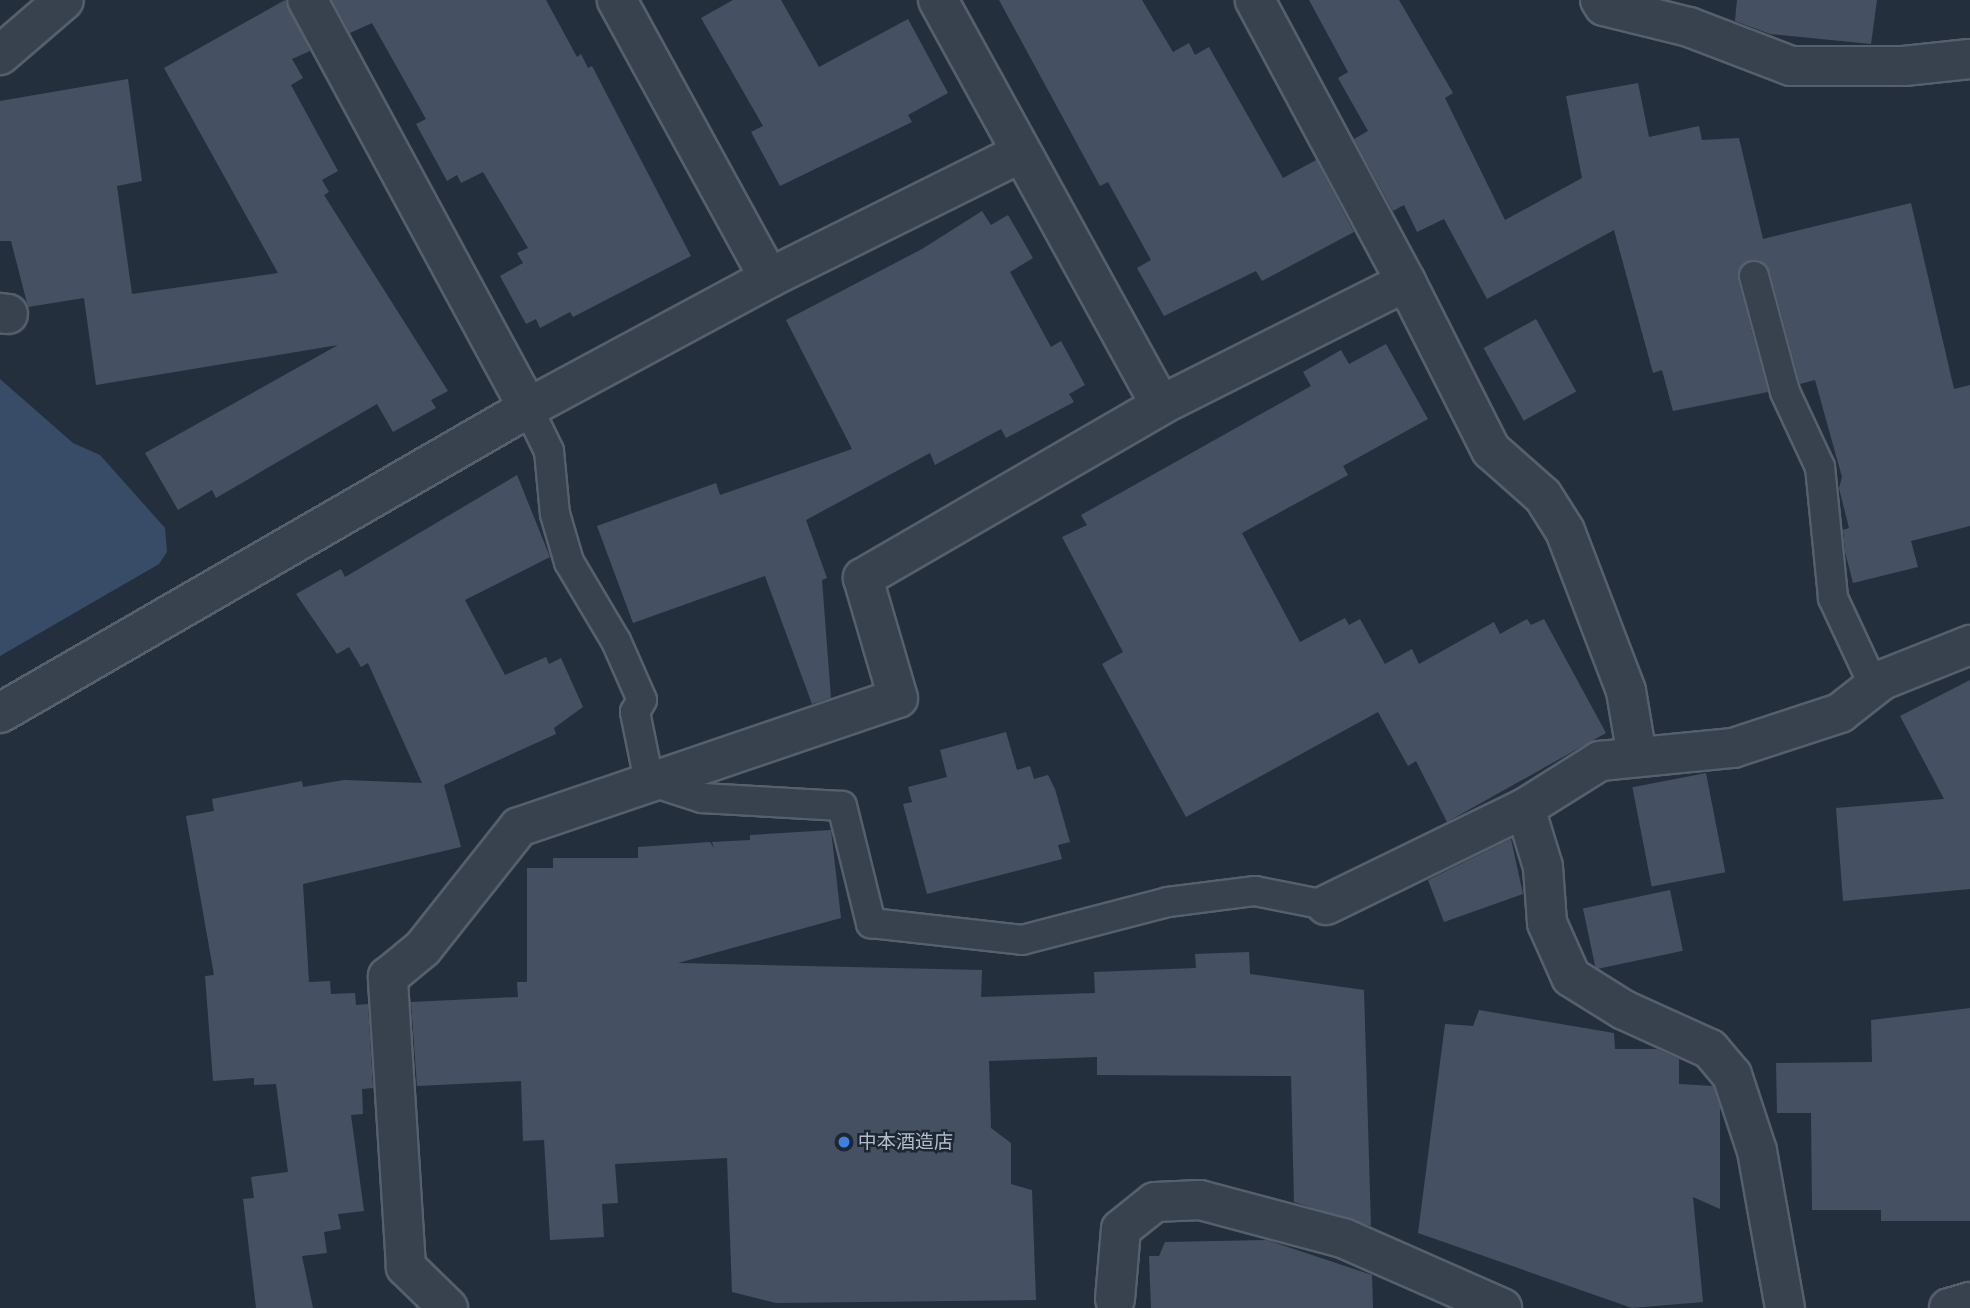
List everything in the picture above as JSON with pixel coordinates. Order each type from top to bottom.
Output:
[{"type":"street","points":[[0,55],[64,0]]},
{"type":"street","points":[[307,0],[528,408]]},
{"type":"street","points":[[617,0],[769,278]]},
{"type":"street","points":[[938,0],[1019,154],[1161,405]]},
{"type":"street","points":[[1255,0],[1406,282],[1491,450],[1544,496],[1565,531],[1626,691],[1637,756]]},
{"type":"street","points":[[1600,0],[1604,6],[1689,27],[1791,66],[1904,66],[1970,59]]},
{"type":"street","points":[[0,713],[528,408],[769,278],[1019,154]]},
{"type":"street","points":[[461,1308],[448,1308],[406,1267],[388,977],[424,948],[519,827],[898,698],[863,578],[1161,405],[1406,282]]},
{"type":"street","points":[[1326,905],[1524,808],[1600,761],[1733,748],[1840,713],[1874,686],[1970,645]]},
{"type":"street","points":[[1524,808],[1543,867],[1547,923],[1571,977],[1624,1010],[1710,1049],[1732,1075],[1757,1152],[1785,1308]]},
{"type":"street","points":[[1109,1305],[1121,1229],[1155,1202],[1200,1200],[1343,1238],[1502,1308]]},
{"type":"street","points":[[1949,1308],[1970,1303]]},
{"type":"lane","points":[[1754,276],[1785,392],[1820,467],[1833,598],[1874,686]]},
{"type":"lane","points":[[528,408],[549,451],[555,514],[569,562],[616,641],[642,700],[635,712],[649,781],[702,799],[842,806],[870,923],[1022,940],[1168,902],[1243,893],[1326,905]]},
{"type":"water","points":[[0,379],[73,443],[100,455],[165,528],[167,552],[159,564],[0,656]]},
{"type":"building","points":[[285,0],[310,51],[292,59],[303,78],[291,85],[338,171],[322,180],[329,192],[324,195],[448,391],[431,400],[436,408],[393,432],[377,404],[216,498],[212,490],[178,510],[145,453],[338,345],[96,385],[84,298],[28,307],[11,241],[0,241],[0,101],[128,79],[142,181],[117,186],[132,294],[278,273],[164,68]]},
{"type":"building","points":[[332,0],[546,0],[577,57],[581,54],[588,68],[592,66],[691,256],[573,317],[570,312],[540,328],[536,319],[526,324],[500,276],[523,263],[517,253],[528,248],[483,172],[461,183],[457,175],[447,181],[416,124],[426,119],[372,23],[350,33]]},
{"type":"building","points":[[733,0],[781,0],[819,67],[908,19],[948,93],[908,115],[912,122],[780,186],[751,132],[763,126],[701,18]]},
{"type":"building","points":[[999,0],[1142,0],[1173,52],[1189,43],[1195,55],[1209,47],[1283,178],[1316,160],[1354,232],[1262,281],[1256,271],[1164,316],[1137,268],[1151,260],[1108,182],[1100,186]]},
{"type":"building","points":[[1309,0],[1399,0],[1453,93],[1445,98],[1505,220],[1582,178],[1566,96],[1638,83],[1649,137],[1699,126],[1702,140],[1739,138],[1763,239],[1911,203],[1954,389],[1970,385],[1970,526],[1911,541],[1918,567],[1853,583],[1845,552],[1843,530],[1849,528],[1839,488],[1842,477],[1815,380],[1800,384],[1770,272],[1759,260],[1743,264],[1738,280],[1768,392],[1673,411],[1662,370],[1653,373],[1614,230],[1487,299],[1444,219],[1417,232],[1404,205],[1393,211],[1354,139],[1368,131],[1338,78],[1348,72]]},
{"type":"building","points":[[1737,0],[1877,0],[1871,44],[1770,34],[1735,21]]},
{"type":"building","points":[[982,211],[991,225],[1008,215],[1033,258],[1010,272],[1051,347],[1061,341],[1085,385],[1069,394],[1074,402],[1006,438],[1001,429],[935,465],[930,453],[806,520],[827,578],[822,580],[831,698],[812,704],[765,576],[633,623],[597,526],[716,483],[720,495],[852,449],[786,320],[922,249]]},
{"type":"building","points":[[1536,319],[1576,392],[1524,421],[1484,348]]},
{"type":"building","points":[[1386,344],[1428,419],[1343,466],[1348,475],[1242,533],[1300,642],[1345,618],[1349,625],[1360,619],[1385,664],[1412,649],[1419,664],[1494,622],[1500,634],[1527,619],[1531,625],[1544,619],[1606,733],[1447,822],[1416,761],[1408,766],[1378,712],[1186,817],[1102,664],[1123,652],[1062,537],[1087,525],[1081,515],[1311,386],[1303,372],[1341,350],[1349,364]]},
{"type":"building","points":[[517,475],[550,557],[465,600],[505,675],[546,657],[549,664],[561,658],[583,707],[554,728],[556,734],[444,785],[461,847],[303,884],[309,982],[330,981],[331,994],[355,993],[356,1005],[368,1004],[373,1088],[362,1089],[363,1114],[351,1115],[364,1211],[338,1214],[341,1229],[324,1232],[327,1253],[302,1256],[313,1308],[256,1308],[243,1199],[254,1198],[251,1177],[288,1172],[276,1084],[254,1085],[254,1078],[213,1081],[205,976],[214,975],[186,816],[214,811],[212,799],[302,781],[303,787],[344,780],[422,783],[368,663],[361,667],[349,647],[337,654],[296,594],[341,569],[345,577]]},
{"type":"building","points":[[1970,680],[1970,889],[1843,901],[1836,808],[1944,799],[1900,716]]},
{"type":"building","points":[[1006,732],[1017,770],[1030,766],[1034,779],[1048,775],[1055,789],[1070,842],[1058,845],[1062,859],[927,894],[903,804],[912,802],[908,787],[947,777],[940,750]]},
{"type":"building","points":[[1706,773],[1725,872],[1652,886],[1632,787]]},
{"type":"building","points":[[831,830],[841,918],[678,963],[982,970],[981,997],[1095,993],[1094,972],[1196,968],[1195,954],[1249,952],[1250,974],[1364,990],[1371,1226],[1294,1202],[1291,1076],[1097,1075],[1097,1057],[989,1061],[991,1128],[1011,1143],[1011,1184],[1032,1190],[1036,1300],[776,1303],[732,1292],[727,1158],[615,1164],[618,1203],[602,1204],[604,1237],[550,1240],[544,1140],[523,1141],[521,1081],[417,1086],[411,1002],[518,997],[517,982],[527,982],[527,868],[553,868],[553,858],[638,858],[638,847],[710,842],[714,848],[712,842],[750,840],[750,835]]},
{"type":"building","points":[[1511,839],[1523,894],[1444,922],[1428,880]]},
{"type":"building","points":[[1670,890],[1683,951],[1596,969],[1583,909]]},
{"type":"building","points":[[1970,1008],[1970,1221],[1881,1221],[1881,1210],[1812,1210],[1811,1113],[1777,1113],[1776,1063],[1872,1062],[1871,1020]]},
{"type":"building","points":[[1479,1010],[1614,1033],[1615,1049],[1657,1049],[1679,1059],[1679,1084],[1713,1086],[1720,1107],[1720,1209],[1693,1197],[1703,1302],[1632,1308],[1418,1233],[1445,1024],[1473,1026]]},
{"type":"building","points":[[1267,1240],[1372,1275],[1373,1308],[1151,1308],[1149,1256],[1159,1256],[1165,1242]]},
{"type":"place","name":"中本酒造店","points":[[844,1142]]}]
